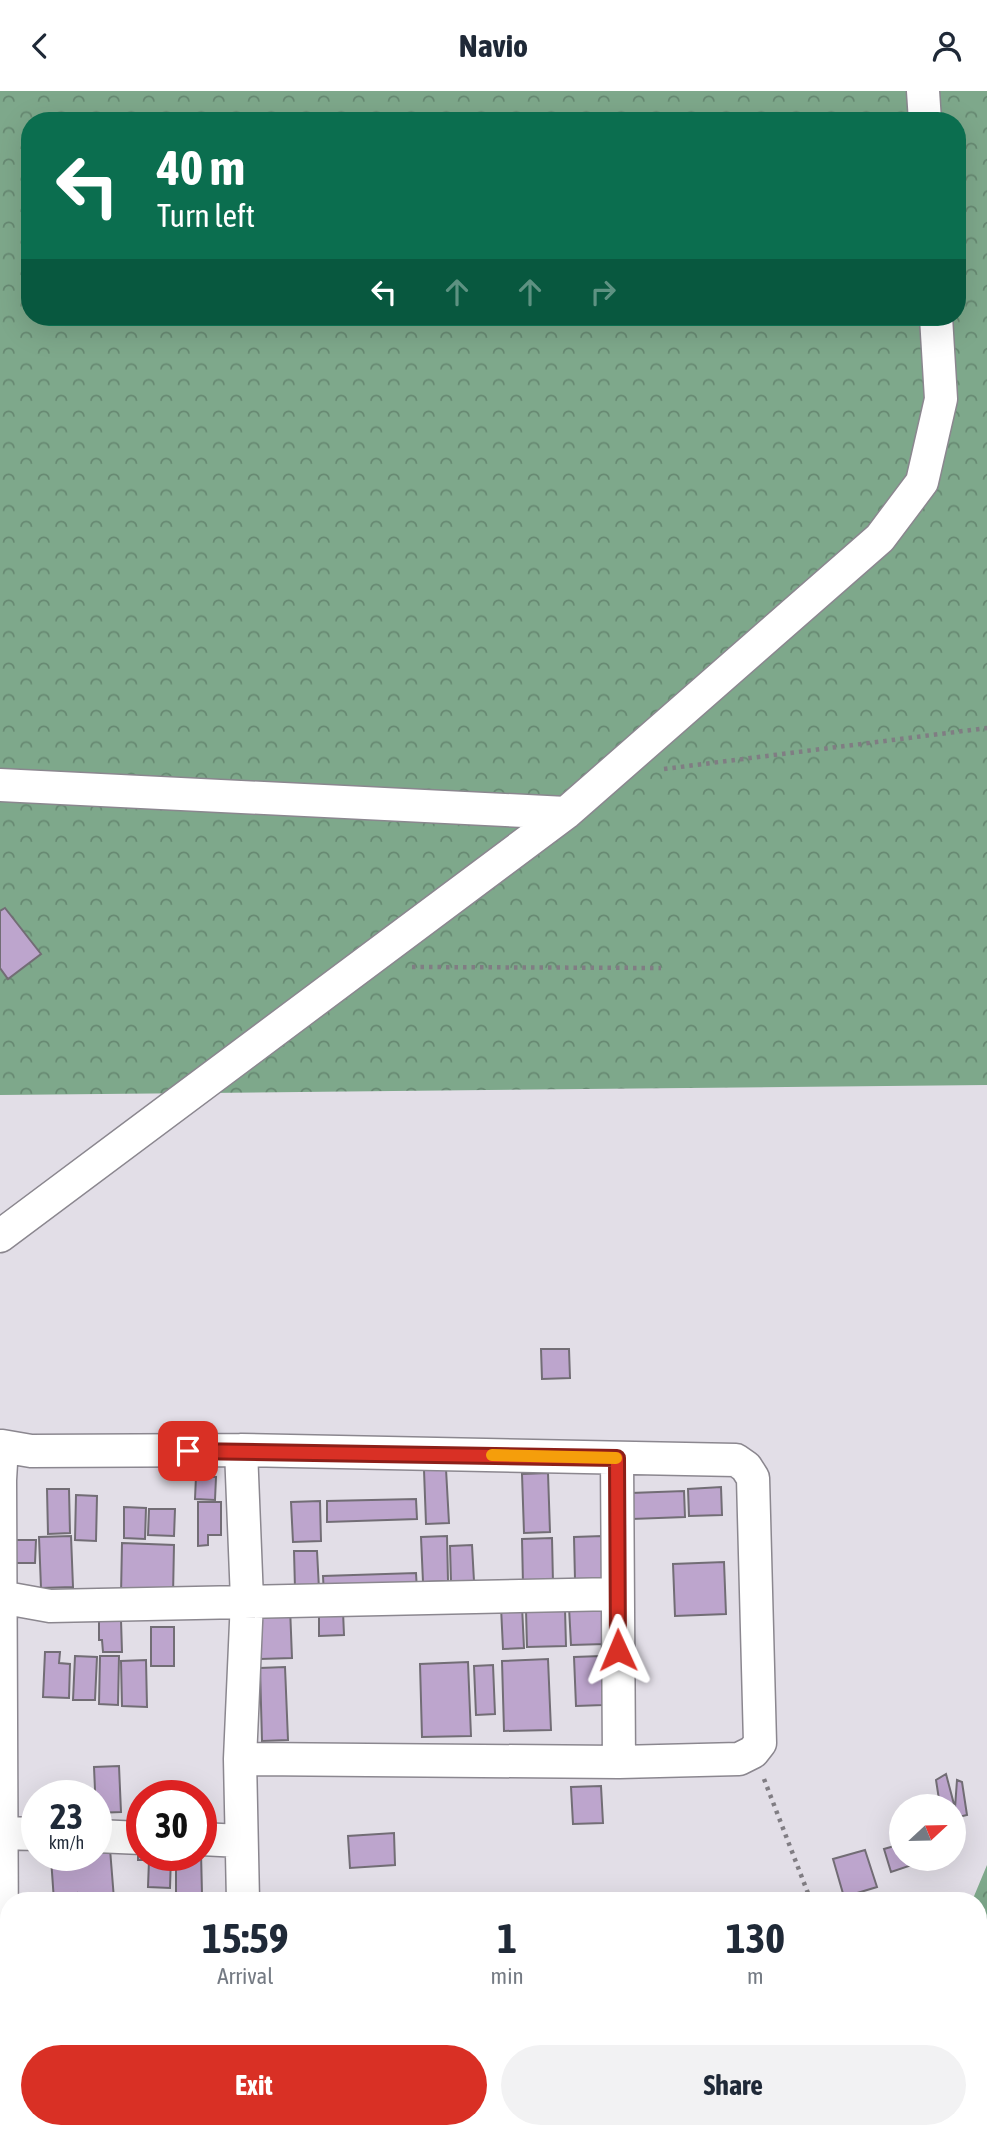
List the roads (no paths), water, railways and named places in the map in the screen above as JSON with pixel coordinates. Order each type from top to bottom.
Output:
[{"type":"street","points":[[923,91],[924,112]]},
{"type":"street","points":[[0,1236],[566,813],[880,538],[922,482],[941,400],[937,326]]},
{"type":"street","points":[[0,785],[566,813]]},
{"type":"street","points":[[1,1434],[30,1451],[241,1450],[736,1460],[746,1467],[753,1478],[760,1742],[753,1752],[739,1759],[619,1762],[240,1759]]},
{"type":"street","points":[[1,1434],[2,1892]]},
{"type":"street","points":[[241,1450],[247,1601],[240,1759],[243,1892]]},
{"type":"street","points":[[617,1458],[619,1762]]},
{"type":"street","points":[[0,1597],[50,1606],[617,1594]]},
{"type":"street","points":[[0,1833],[21,1834]]},
{"type":"street","points":[[217,1840],[240,1841]]}]
